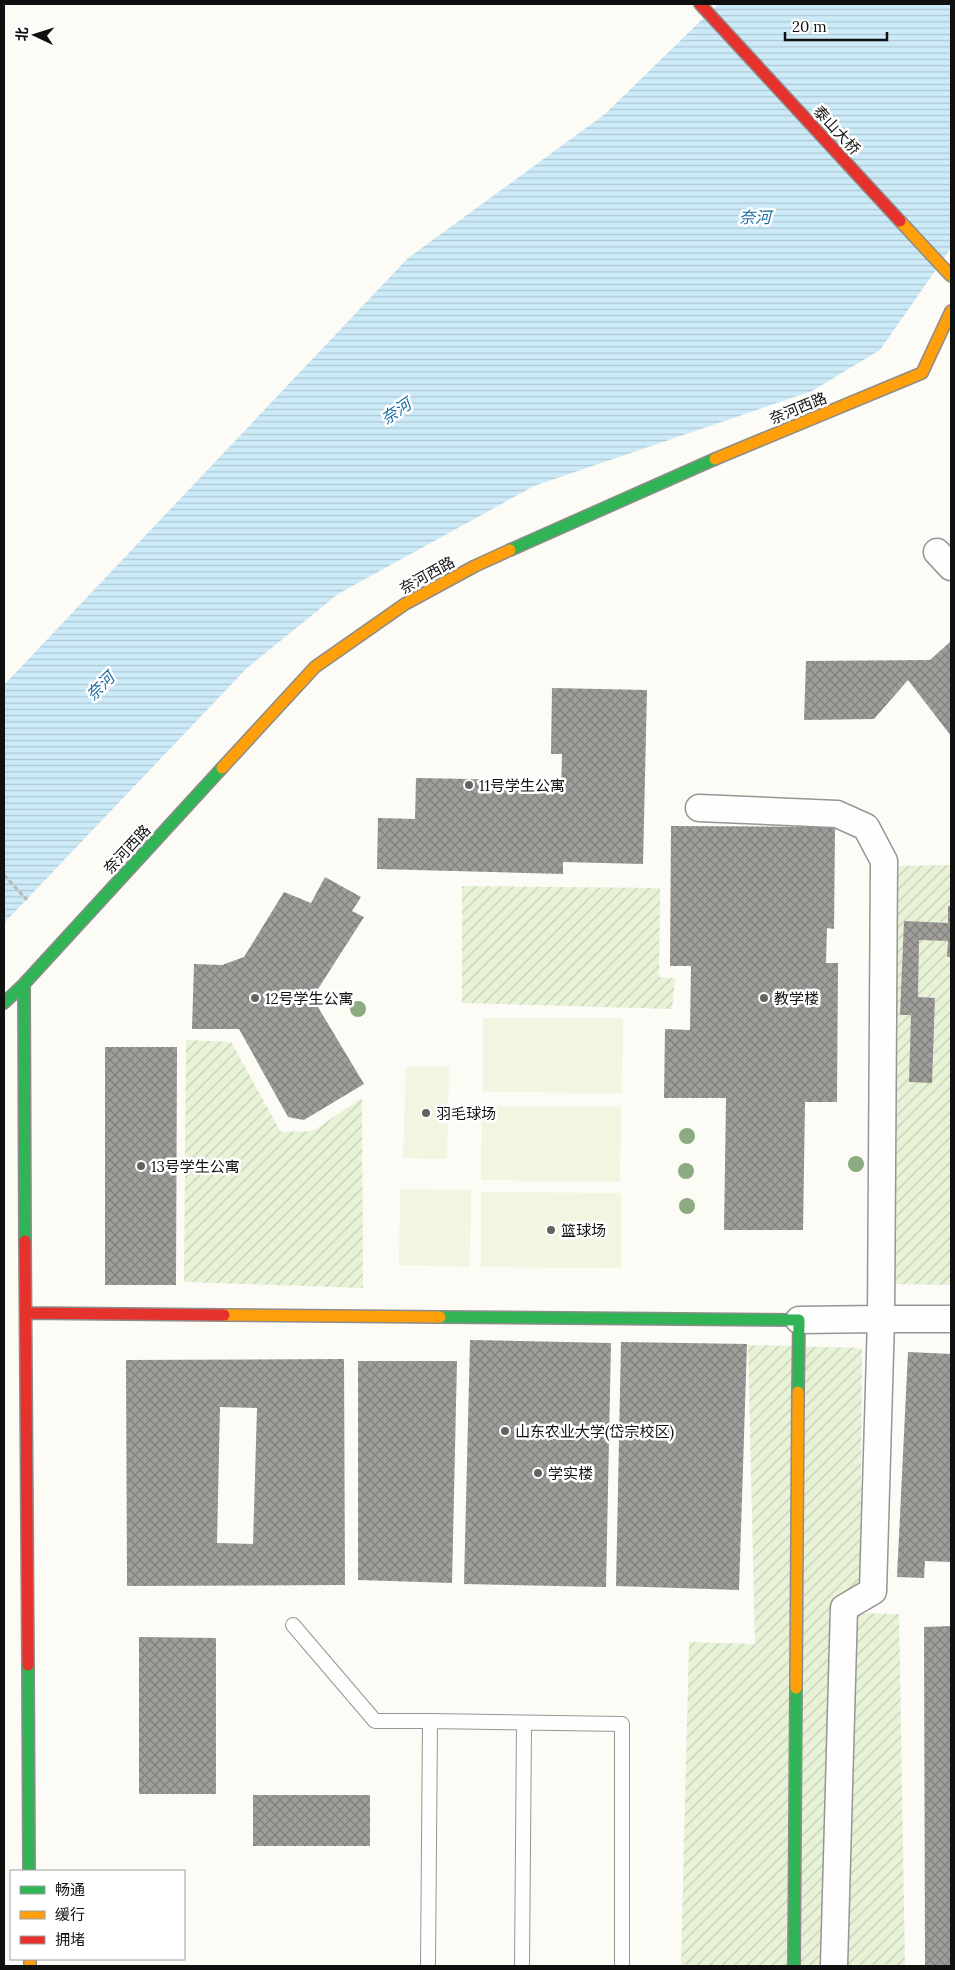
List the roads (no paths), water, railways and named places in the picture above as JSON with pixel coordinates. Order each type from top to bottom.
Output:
[{"type":"street","name":"泰山大桥","points":[[700,4],[951,276]]},
{"type":"street","name":"奈河西路","points":[[4,1003],[24,984],[315,667],[405,604],[475,566],[705,463],[922,373],[951,311]]},
{"type":"street","points":[[699,808],[837,814],[866,827],[884,861],[882,1319],[873,1591],[844,1608],[834,1966]]},
{"type":"street","points":[[24,984],[29,1870]]},
{"type":"street","points":[[26,1313],[799,1320],[951,1319]]},
{"type":"street","points":[[794,1966],[799,1320]]},
{"type":"lane","points":[[293,1625],[375,1720],[622,1724],[622,1966]]},
{"type":"lane","points":[[428,1966],[430,1721]]},
{"type":"lane","points":[[522,1966],[524,1723]]},
{"type":"water","name":"奈河","points":[[718,4],[951,4],[951,248],[880,350],[812,391],[534,486],[338,594],[247,668],[4,923],[4,685],[408,258],[605,114]]},
{"type":"place","name":"11号学生公寓","points":[[469,785]]},
{"type":"place","name":"12号学生公寓","points":[[255,998]]},
{"type":"place","name":"教学楼","points":[[764,998]]},
{"type":"place","name":"羽毛球场","points":[[426,1113]]},
{"type":"place","name":"13号学生公寓","points":[[141,1166]]},
{"type":"place","name":"篮球场","points":[[551,1230]]},
{"type":"place","name":"山东农业大学(岱宗校区)","points":[[505,1431]]},
{"type":"place","name":"学实楼","points":[[538,1473]]}]
